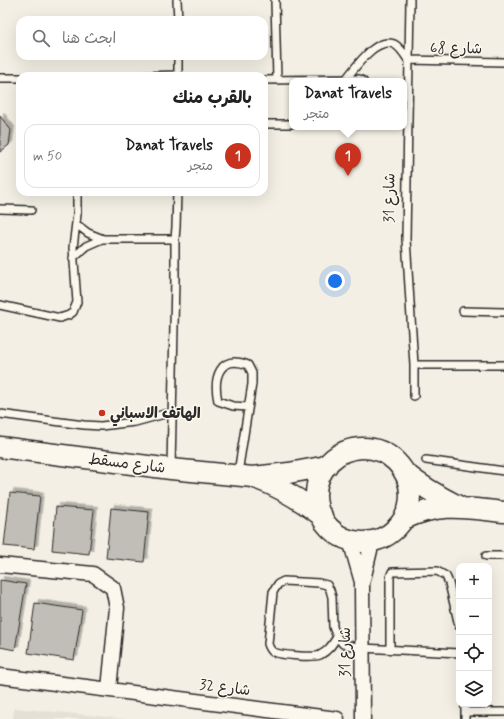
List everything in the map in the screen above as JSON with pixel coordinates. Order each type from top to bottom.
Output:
[{"type":"street","name":"شارع مسقط","points":[[0,447],[171,469],[246,476],[289,473],[327,466]]},
{"type":"street","points":[[405,473],[409,484],[409,508],[404,519],[396,530],[385,537],[372,542],[359,542],[341,537],[327,526],[318,509],[316,491],[320,476],[327,466],[341,454],[356,449],[372,449],[385,454],[396,462],[405,473],[417,483],[460,507]]},
{"type":"street","name":"شارع مسقط","points":[[246,476],[271,484],[306,504],[322,516]]},
{"type":"street","points":[[404,519],[414,514],[436,508],[460,507],[504,512]]},
{"type":"street","name":"شارع 31","points":[[350,540],[362,584]]},
{"type":"street","name":"شارع 31","points":[[363,719],[362,584],[372,542]]},
{"type":"street","points":[[0,565],[93,574],[113,588],[117,608],[109,689]]},
{"type":"street","name":"شارع 32","points":[[0,676],[337,719]]},
{"type":"lane","points":[[178,0],[178,16]]},
{"type":"lane","points":[[275,0],[277,80]]},
{"type":"lane","name":"شارع 31","points":[[410,0],[406,239],[414,365],[414,396]]},
{"type":"lane","points":[[347,78],[367,53],[386,43],[395,44],[408,60]]},
{"type":"lane","points":[[178,60],[178,72]]},
{"type":"lane","name":"شارع 68","points":[[408,60],[504,62]]},
{"type":"lane","points":[[0,78],[16,78]]},
{"type":"lane","points":[[268,80],[289,80]]},
{"type":"lane","points":[[268,124],[289,124]]},
{"type":"lane","points":[[0,305],[60,318],[73,312],[77,302],[73,258],[77,196]]},
{"type":"lane","points":[[171,469],[175,279],[174,239],[177,196]]},
{"type":"lane","points":[[0,209],[31,210]]},
{"type":"lane","points":[[76,224],[88,233],[102,239],[174,239]]},
{"type":"lane","points":[[73,258],[86,246],[102,239]]},
{"type":"lane","points":[[463,311],[504,312]]},
{"type":"lane","points":[[246,476],[248,407],[252,384],[252,373],[248,365],[237,361],[227,364],[219,372],[217,387],[218,402],[233,406],[248,407]]},
{"type":"lane","points":[[414,365],[504,365]]},
{"type":"lane","points":[[0,414],[101,426],[134,422],[172,412]]},
{"type":"lane","points":[[426,460],[504,471]]},
{"type":"lane","points":[[486,556],[504,556]]},
{"type":"lane","points":[[390,649],[390,577],[392,572],[437,571],[446,576],[456,613]]},
{"type":"lane","points":[[337,637],[332,645],[318,656],[276,653],[271,649],[268,644],[272,600],[273,592],[278,584],[284,581],[319,583],[327,586],[332,597],[333,627],[337,637],[343,644],[362,648],[456,653]]},
{"type":"lane","points":[[465,716],[504,712]]},
{"type":"shaded area","points":[[14,708],[128,719],[13,719]]},
{"type":"building","points":[[0,116],[11,130],[9,145],[0,152]]},
{"type":"building","points":[[10,493],[40,496],[34,549],[4,546]]},
{"type":"building","points":[[56,507],[94,510],[89,554],[52,550]]},
{"type":"building","points":[[111,508],[149,512],[144,562],[106,558]]},
{"type":"building","points":[[0,580],[26,584],[15,650],[0,647]]},
{"type":"building","points":[[35,603],[82,610],[74,660],[28,653]]},
{"type":"place","name":"Danat Travels","points":[[348,176]]},
{"type":"place","name":"الهاتف الاسباني","points":[[102,413]]}]
